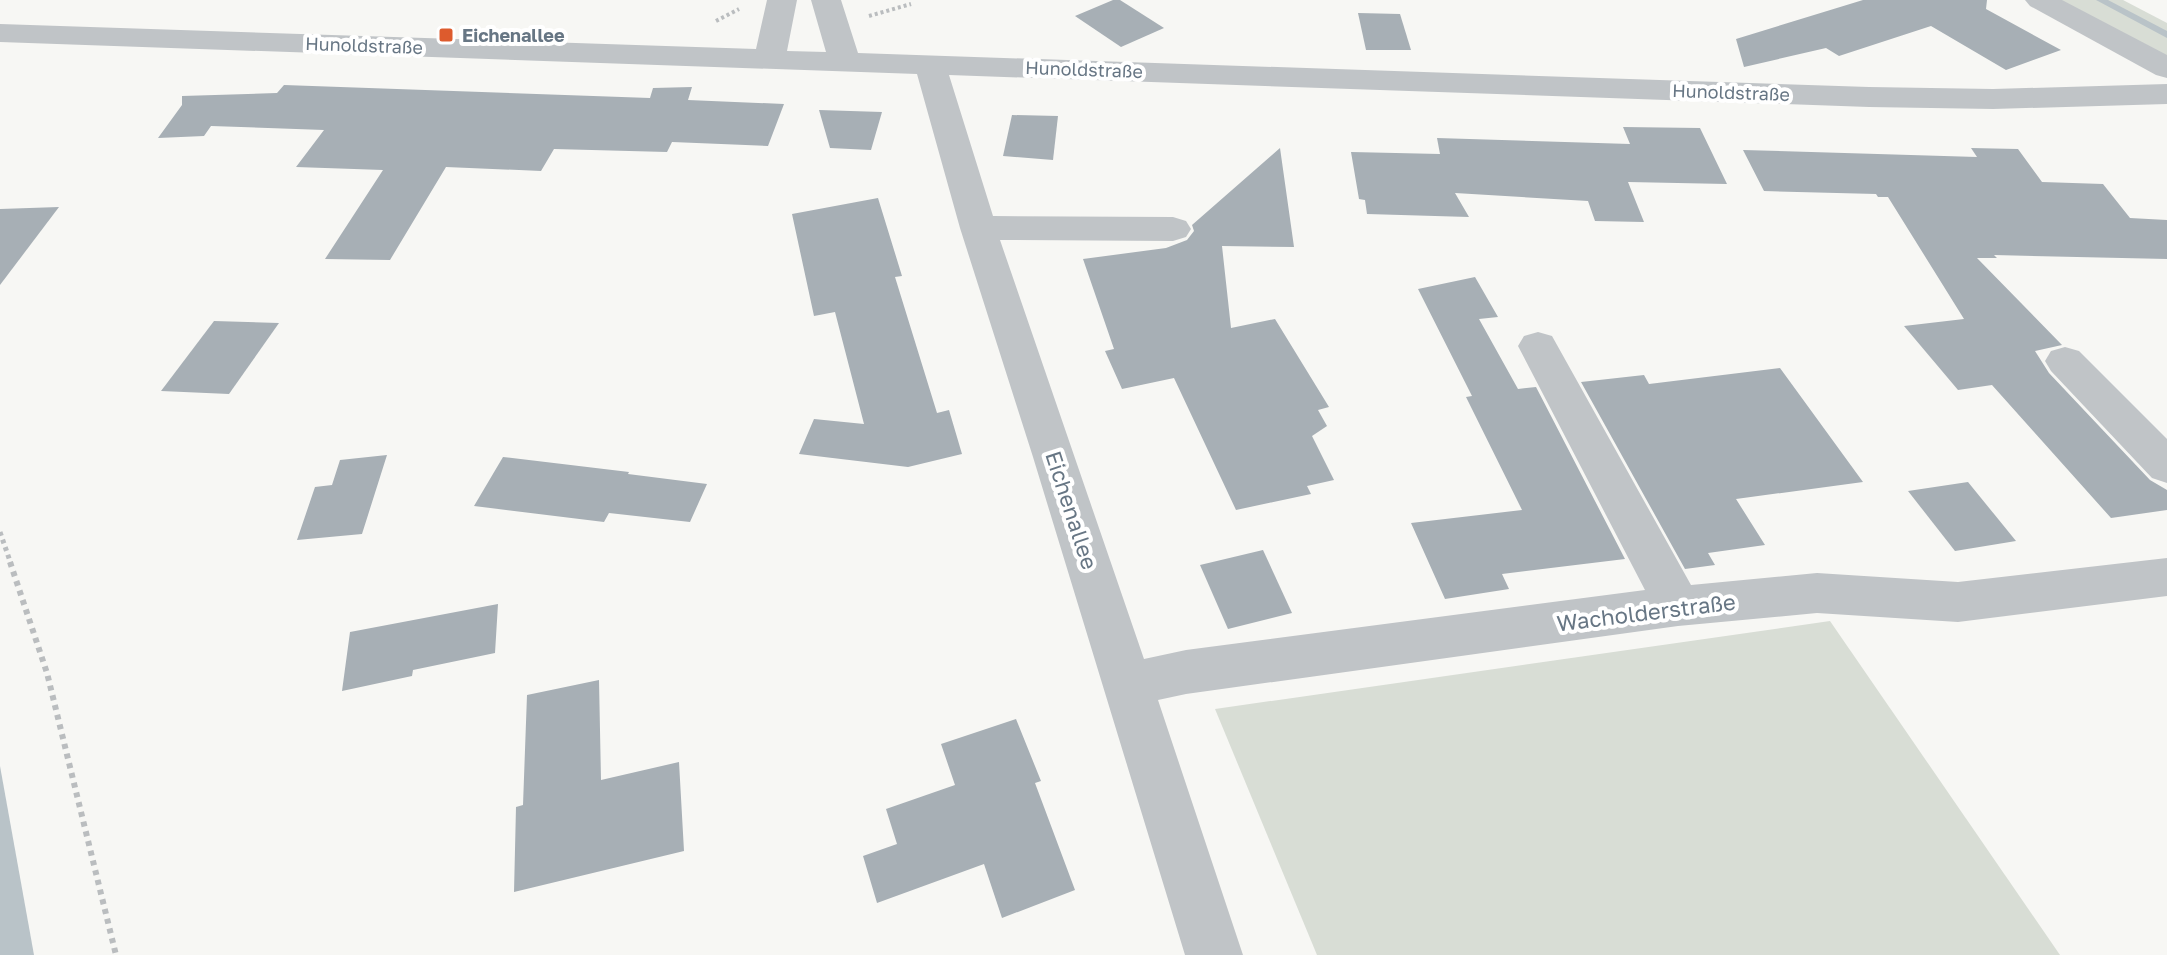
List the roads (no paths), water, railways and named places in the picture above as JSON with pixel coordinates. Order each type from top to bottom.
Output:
[{"type":"street","points":[[770,59],[782,0]]},
{"type":"street","points":[[826,0],[845,62]]},
{"type":"street","points":[[2040,0],[2167,68]]},
{"type":"street","name":"Hunoldstraße","points":[[0,33],[1869,97],[1993,99],[2167,94]]},
{"type":"street","name":"Eichenallee","points":[[930,64],[978,228],[1214,955]]},
{"type":"street","points":[[978,228],[1173,229]]},
{"type":"street","points":[[1538,346],[1678,606]]},
{"type":"street","points":[[2065,361],[2167,466]]},
{"type":"street","name":"Wacholderstraße","points":[[1128,685],[1186,672],[1678,606],[1817,593],[1958,602],[2167,577]]},
{"type":"waterway","points":[[2101,0],[2167,35]]},
{"type":"place","name":"Eichenallee","points":[[446,35]]}]
